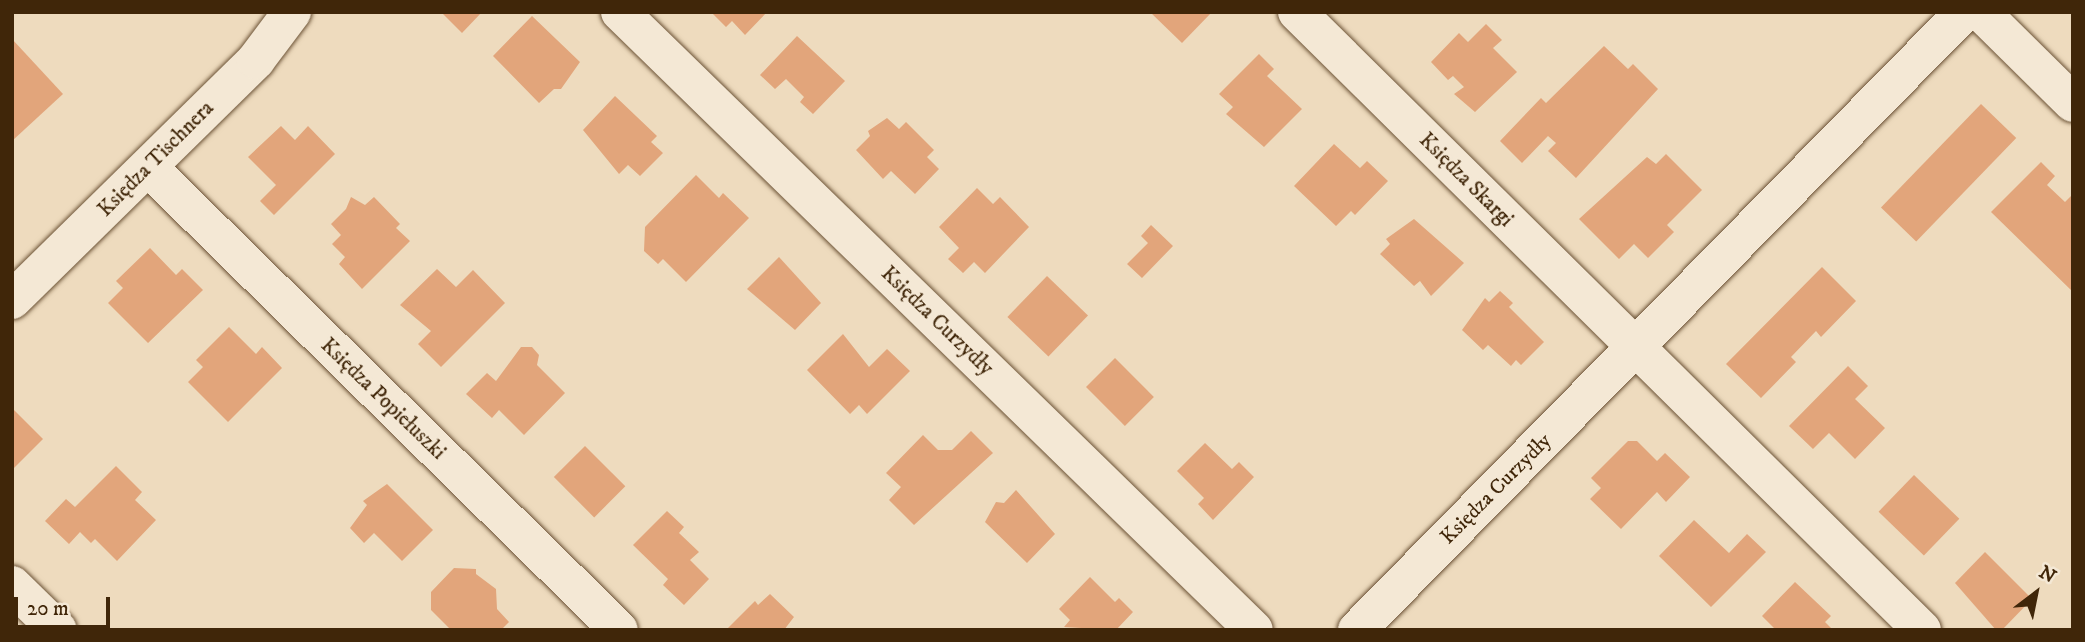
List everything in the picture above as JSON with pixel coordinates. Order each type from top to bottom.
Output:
[{"type":"street","name":"Księdza Tischnera","points":[[12,300],[256,60],[292,12]]},
{"type":"street","name":"Księdza Curzydły","points":[[620,12],[1254,630]]},
{"type":"street","name":"Księdza Skargi","points":[[1297,12],[1922,630]]},
{"type":"street","points":[[1635,349],[1964,12]]},
{"type":"street","points":[[1981,12],[2073,103]]},
{"type":"street","name":"Księdza Popiełuszki","points":[[148,167],[619,630]]},
{"type":"street","name":"Księdza Curzydły","points":[[1357,630],[1635,349]]},
{"type":"street","points":[[12,584],[58,630]]},
{"type":"building","points":[[441,12],[482,12],[462,33]]},
{"type":"building","points":[[711,12],[767,12],[745,35],[732,21],[726,27]]},
{"type":"building","points":[[1150,12],[1212,12],[1182,43]]},
{"type":"building","points":[[532,16],[580,62],[561,89],[554,89],[539,103],[493,56]]},
{"type":"building","points":[[1486,24],[1502,40],[1493,48],[1517,72],[1475,112],[1454,94],[1464,87],[1453,76],[1448,80],[1431,62],[1459,33],[1468,42]]},
{"type":"building","points":[[797,36],[845,81],[813,114],[800,102],[804,97],[786,79],[775,89],[760,75]]},
{"type":"building","points":[[12,39],[63,94],[12,141]]},
{"type":"building","points":[[1604,46],[1628,69],[1633,64],[1658,89],[1576,178],[1548,151],[1556,143],[1548,136],[1522,163],[1500,141],[1541,98],[1546,103]]},
{"type":"building","points":[[1259,54],[1274,69],[1267,76],[1302,109],[1264,147],[1226,114],[1233,107],[1219,94]]},
{"type":"building","points":[[615,96],[657,136],[651,142],[663,153],[640,176],[628,165],[619,174],[583,130]]},
{"type":"building","points":[[1981,104],[2016,138],[1916,242],[1881,208]]},
{"type":"building","points":[[887,118],[899,129],[906,122],[934,150],[927,157],[939,169],[915,194],[891,171],[883,179],[856,150],[870,136],[868,131]]},
{"type":"building","points":[[281,126],[295,140],[308,126],[335,154],[274,215],[260,201],[276,185],[248,157]]},
{"type":"building","points":[[1334,144],[1360,168],[1367,161],[1388,181],[1355,215],[1351,211],[1336,226],[1294,186]]},
{"type":"building","points":[[1666,154],[1702,190],[1667,225],[1674,232],[1648,258],[1634,244],[1619,259],[1579,219],[1647,157],[1656,164]]},
{"type":"building","points":[[2041,162],[2055,176],[2047,185],[2065,202],[2073,194],[2073,292],[1991,212]]},
{"type":"building","points":[[696,175],[719,198],[723,193],[749,218],[686,282],[663,259],[658,264],[644,251],[645,227]]},
{"type":"building","points":[[977,188],[993,204],[1000,197],[1029,227],[985,273],[974,262],[963,273],[948,259],[959,248],[939,227]]},
{"type":"building","points":[[351,197],[365,205],[374,197],[400,224],[396,228],[410,241],[362,289],[339,264],[345,257],[332,244],[341,235],[331,224],[346,209]]},
{"type":"building","points":[[1414,219],[1464,263],[1431,296],[1420,281],[1414,286],[1380,254],[1390,244],[1386,239]]},
{"type":"building","points":[[1151,225],[1173,246],[1142,278],[1127,264],[1148,243],[1141,236]]},
{"type":"building","points":[[150,248],[176,275],[182,269],[203,290],[148,343],[108,303],[123,288],[116,281]]},
{"type":"building","points":[[779,257],[821,303],[795,330],[747,289]]},
{"type":"building","points":[[1822,267],[1856,301],[1821,337],[1816,331],[1791,357],[1796,362],[1761,398],[1726,364]]},
{"type":"building","points":[[437,269],[456,287],[473,270],[505,303],[441,367],[418,344],[431,331],[400,305]]},
{"type":"building","points":[[1047,276],[1088,316],[1048,357],[1007,317]]},
{"type":"building","points":[[1500,291],[1513,303],[1509,307],[1544,342],[1521,365],[1516,360],[1511,366],[1488,345],[1483,350],[1462,330],[1485,298],[1489,302]]},
{"type":"building","points":[[229,327],[256,354],[262,347],[282,368],[228,422],[188,382],[203,367],[196,360]]},
{"type":"building","points":[[843,334],[869,367],[887,349],[910,371],[867,414],[859,405],[850,414],[807,370]]},
{"type":"building","points":[[521,347],[532,347],[539,355],[537,365],[565,393],[524,435],[499,410],[492,418],[466,394],[487,373],[496,381]]},
{"type":"building","points":[[1115,358],[1154,397],[1125,426],[1086,387]]},
{"type":"building","points":[[1848,366],[1868,386],[1855,399],[1885,428],[1855,459],[1829,433],[1813,449],[1789,426]]},
{"type":"building","points":[[12,408],[43,439],[12,470]]},
{"type":"building","points":[[971,431],[993,453],[914,525],[889,500],[901,487],[886,473],[923,435],[938,450],[952,450]]},
{"type":"building","points":[[1628,441],[1637,441],[1657,461],[1665,453],[1690,477],[1666,502],[1657,492],[1621,529],[1590,499],[1601,488],[1591,478]]},
{"type":"building","points":[[1205,443],[1232,469],[1239,462],[1254,477],[1213,520],[1198,504],[1204,498],[1177,471]]},
{"type":"building","points":[[585,446],[625,486],[594,517],[554,477]]},
{"type":"building","points":[[116,466],[142,492],[135,500],[156,520],[117,561],[95,539],[91,543],[80,532],[69,544],[45,521],[66,499],[75,507]]},
{"type":"building","points":[[1914,475],[1959,519],[1924,555],[1879,512]]},
{"type":"building","points":[[387,484],[433,530],[402,561],[374,533],[364,543],[350,528],[367,505],[363,501]]},
{"type":"building","points":[[1016,490],[1055,534],[1027,563],[985,522],[996,502],[1004,503]]},
{"type":"building","points":[[667,511],[684,527],[679,533],[699,552],[690,560],[709,579],[684,605],[663,585],[668,579],[633,545]]},
{"type":"building","points":[[1694,520],[1729,553],[1747,534],[1766,552],[1711,607],[1659,556]]},
{"type":"building","points":[[1985,552],[2032,599],[2002,630],[1996,630],[1955,583]]},
{"type":"building","points":[[454,568],[476,569],[476,574],[496,589],[497,609],[509,622],[501,630],[451,630],[431,610],[431,592]]},
{"type":"building","points":[[1090,577],[1115,602],[1119,598],[1133,612],[1116,630],[1064,627],[1070,620],[1059,609]]},
{"type":"building","points":[[1795,582],[1831,616],[1825,622],[1833,630],[1776,630],[1762,616]]},
{"type":"building","points":[[770,594],[794,617],[784,630],[726,630],[755,601],[758,605]]}]
